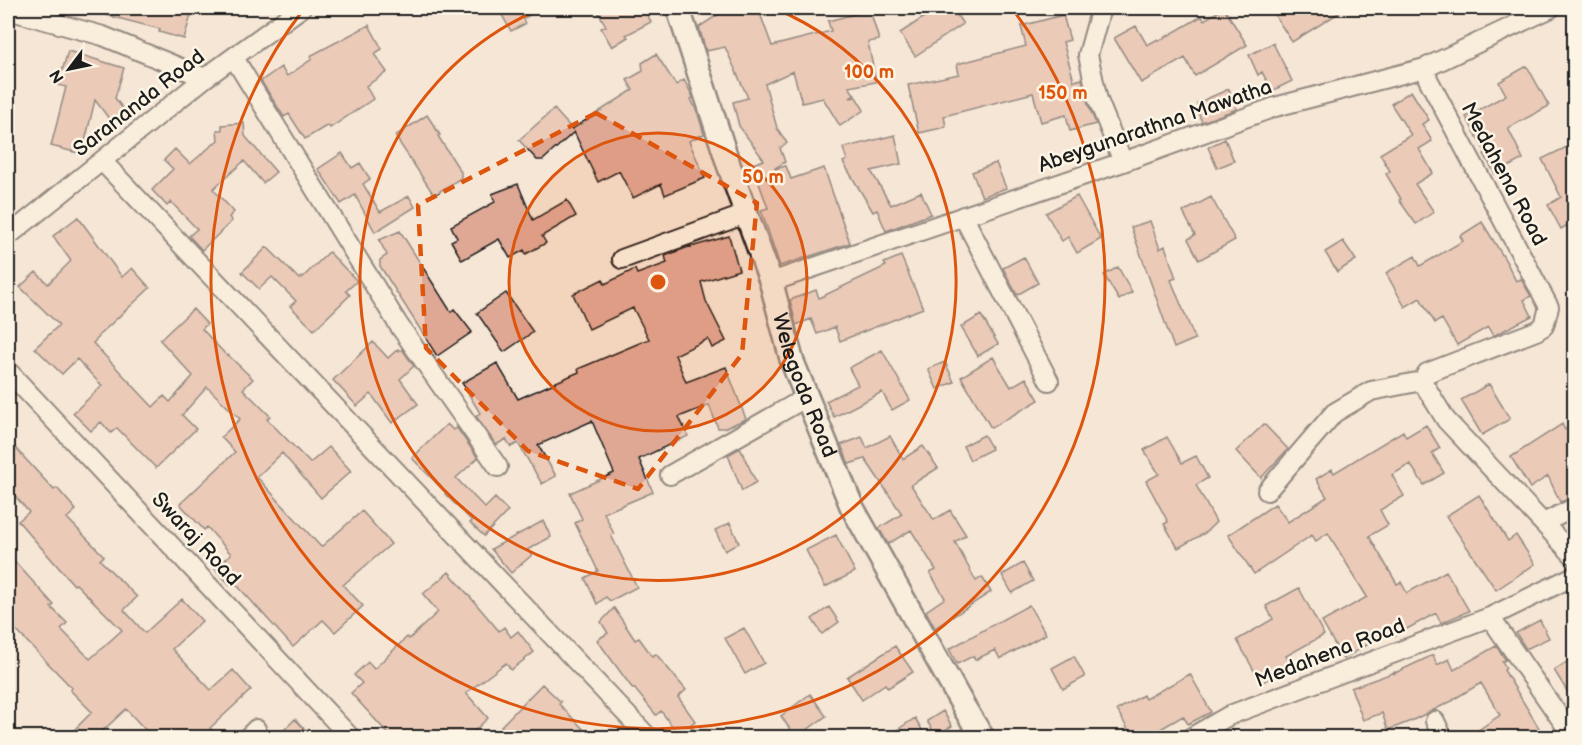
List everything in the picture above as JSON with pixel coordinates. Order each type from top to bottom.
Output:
[{"type":"street","name":"Sarananda Road","points":[[8,236],[205,78],[301,8]]},
{"type":"street","name":"Welegoda Road","points":[[678,8],[746,214],[771,282],[792,361],[852,507],[983,738]]},
{"type":"street","points":[[1101,8],[1088,56],[1098,100],[1123,162]]},
{"type":"street","name":"Abeygunarathna Mawatha","points":[[771,282],[1123,162],[1275,107],[1425,68],[1551,8]]},
{"type":"street","points":[[8,10],[103,36],[205,78]]},
{"type":"street","points":[[234,58],[398,324],[498,467]]},
{"type":"street","name":"Medahena Road","points":[[1267,491],[1334,413],[1371,392],[1422,381],[1428,373],[1544,326],[1549,307],[1428,79],[1425,68]]},
{"type":"street","points":[[102,161],[649,738]]},
{"type":"street","points":[[621,259],[746,214]]},
{"type":"street","points":[[963,216],[1048,381]]},
{"type":"street","name":"Swaraj Road","points":[[8,371],[351,738]]},
{"type":"street","points":[[1422,381],[1446,420],[1575,556]]},
{"type":"street","points":[[670,475],[807,397]]},
{"type":"street","points":[[1543,523],[1575,508]]},
{"type":"street","name":"Medahena Road","points":[[1190,738],[1230,715],[1490,617],[1575,576]]},
{"type":"street","points":[[1490,617],[1574,738]]},
{"type":"highlighted area","points":[[596,113],[757,203],[742,354],[638,489],[528,451],[426,348],[418,205]]},
{"type":"building","points":[[99,8],[193,8],[184,39],[159,32],[160,29],[98,13]]},
{"type":"building","points":[[498,8],[541,8],[523,19],[525,24],[511,31]]},
{"type":"building","points":[[596,8],[644,8],[651,22],[626,35],[628,37],[612,47],[601,28],[606,26]]},
{"type":"building","points":[[728,8],[758,8],[772,46],[831,31],[828,21],[870,10],[879,40],[868,42],[876,82],[849,87],[855,95],[850,98],[856,97],[864,110],[840,126],[823,98],[802,103],[793,71],[765,84],[777,128],[787,143],[780,148],[785,162],[774,169],[786,166],[791,179],[824,168],[850,243],[780,266],[761,210],[768,208],[752,164],[764,160],[739,126],[733,102],[748,98],[725,47],[706,51],[699,27]]},
{"type":"building","points":[[938,8],[952,8],[963,24],[915,56],[900,33]]},
{"type":"building","points":[[1224,8],[1247,45],[1195,76],[1185,58],[1141,83],[1114,38],[1136,26],[1147,45],[1158,39],[1159,41],[1202,16],[1204,20]]},
{"type":"building","points":[[1270,8],[1347,8],[1292,42]]},
{"type":"building","points":[[1063,15],[1070,40],[1063,42],[1074,81],[1082,79],[1096,124],[1070,131],[1066,115],[1041,122],[1033,93],[944,116],[946,127],[919,133],[908,85],[959,74],[957,64],[1026,46],[1021,26]]},
{"type":"building","points":[[369,25],[382,49],[374,54],[387,72],[366,86],[373,99],[330,128],[328,125],[305,139],[289,114],[284,117],[261,81],[281,67],[287,76],[312,59],[310,56]]},
{"type":"building","points":[[1273,43],[1292,81],[1272,91],[1262,72],[1258,75],[1249,55]]},
{"type":"building","points":[[68,51],[124,68],[115,98],[127,114],[113,124],[95,100],[82,154],[51,146],[66,87],[58,85]]},
{"type":"building","points":[[656,54],[676,85],[684,80],[692,95],[691,99],[704,134],[689,141],[705,178],[665,195],[661,184],[633,198],[619,171],[598,182],[574,132],[543,160],[537,160],[519,140],[554,109],[572,129],[633,90],[627,80],[643,71],[642,63]]},
{"type":"building","points":[[1527,66],[1549,106],[1508,128],[1523,159],[1495,174],[1466,117],[1506,95],[1499,82]]},
{"type":"building","points":[[1229,89],[1237,109],[1202,122],[1197,103]]},
{"type":"building","points":[[1411,91],[1429,120],[1422,124],[1432,141],[1419,149],[1433,173],[1415,184],[1434,212],[1416,224],[1399,200],[1401,199],[1386,174],[1390,171],[1380,154],[1411,135],[1391,104]]},
{"type":"building","points":[[427,115],[461,172],[461,178],[434,195],[395,136]]},
{"type":"building","points":[[244,123],[245,136],[276,172],[263,183],[244,161],[213,189],[234,212],[229,217],[232,221],[202,250],[189,236],[197,229],[171,202],[167,206],[152,190],[173,169],[164,160],[175,149],[190,164],[218,140],[217,130],[222,130],[222,125]]},
{"type":"building","points":[[895,135],[901,164],[871,171],[891,205],[921,192],[931,214],[886,231],[877,210],[873,212],[843,162],[847,160],[843,148]]},
{"type":"building","points":[[1225,139],[1234,161],[1217,168],[1208,147]]},
{"type":"building","points":[[1575,143],[1575,224],[1573,222],[1561,229],[1548,205],[1561,197],[1542,159]]},
{"type":"building","points":[[342,153],[352,168],[360,163],[370,179],[363,184],[380,212],[409,196],[415,207],[375,232],[355,195],[341,204],[318,169]]},
{"type":"building","points":[[996,163],[1006,188],[982,197],[972,172]]},
{"type":"building","points":[[518,184],[533,220],[567,200],[576,216],[542,236],[546,243],[526,254],[524,250],[510,258],[499,239],[462,260],[451,241],[457,238],[451,226],[495,202],[492,194]]},
{"type":"building","points":[[1077,196],[1101,239],[1077,253],[1068,237],[1062,241],[1046,213]]},
{"type":"building","points":[[1211,197],[1235,240],[1199,260],[1188,239],[1195,235],[1183,212]]},
{"type":"building","points":[[78,217],[122,277],[132,268],[150,288],[93,343],[153,407],[164,396],[170,402],[193,376],[160,340],[193,309],[207,324],[202,329],[253,379],[243,389],[270,416],[267,419],[310,463],[329,447],[351,471],[321,498],[282,453],[257,477],[321,547],[362,511],[391,544],[343,585],[363,606],[335,632],[323,620],[293,647],[235,583],[231,586],[215,569],[231,554],[207,527],[204,530],[180,504],[235,452],[221,437],[240,419],[207,387],[182,415],[196,429],[156,468],[117,428],[111,433],[101,422],[91,431],[73,413],[102,386],[77,359],[62,374],[35,348],[59,325],[20,287],[36,272],[48,284],[71,261],[53,236]]},
{"type":"building","points":[[1150,221],[1160,249],[1165,246],[1176,278],[1171,280],[1195,339],[1174,348],[1131,227]]},
{"type":"building","points":[[1482,222],[1516,281],[1521,279],[1531,296],[1524,300],[1532,316],[1493,336],[1488,327],[1457,345],[1442,319],[1435,323],[1420,298],[1405,307],[1386,273],[1415,256],[1420,266],[1463,241],[1460,236]]},
{"type":"building","points":[[400,231],[451,312],[454,309],[472,332],[437,356],[380,266],[380,260],[387,255],[379,240]]},
{"type":"building","points":[[729,236],[739,270],[701,282],[706,301],[726,341],[712,348],[708,339],[675,355],[686,382],[726,367],[746,419],[725,428],[718,428],[709,405],[679,417],[688,436],[639,459],[653,492],[604,513],[614,534],[611,535],[637,587],[610,601],[606,597],[597,604],[585,578],[598,571],[575,523],[582,519],[570,493],[614,473],[592,421],[538,445],[556,476],[542,484],[518,443],[511,447],[506,439],[496,445],[476,416],[480,413],[462,383],[497,363],[518,399],[579,372],[578,369],[649,339],[633,308],[589,329],[573,294],[603,279],[605,284],[635,269],[637,274],[667,263],[665,256],[691,246]]},
{"type":"building","points":[[1343,241],[1356,260],[1337,272],[1325,252]]},
{"type":"building","points":[[267,247],[299,279],[329,252],[357,281],[346,291],[350,295],[314,330],[290,306],[296,301],[272,277],[259,289],[242,272]]},
{"type":"building","points":[[901,256],[923,308],[840,341],[835,327],[817,334],[811,319],[796,325],[790,300],[816,290],[819,298],[886,266],[884,263]]},
{"type":"building","points":[[1024,257],[1038,283],[1017,295],[1003,268]]},
{"type":"building","points":[[1118,267],[1132,292],[1119,300],[1104,275]]},
{"type":"building","points":[[506,293],[533,332],[504,352],[477,313]]},
{"type":"building","points":[[981,315],[998,344],[978,356],[961,327]]},
{"type":"building","points":[[373,342],[388,358],[398,349],[399,351],[402,349],[414,366],[400,379],[418,404],[392,423],[371,394],[357,406],[333,380]]},
{"type":"building","points":[[882,350],[910,400],[892,410],[882,392],[834,417],[826,401],[858,385],[849,368]]},
{"type":"building","points":[[993,357],[1011,387],[1026,378],[1039,400],[991,428],[961,377]]},
{"type":"building","points":[[945,362],[954,382],[937,389],[928,369]]},
{"type":"building","points":[[1489,384],[1510,419],[1482,435],[1461,400]]},
{"type":"building","points":[[447,424],[453,430],[457,428],[478,458],[456,478],[485,508],[495,498],[508,511],[484,536],[412,458]]},
{"type":"building","points":[[1264,424],[1288,449],[1261,478],[1236,451]]},
{"type":"building","points":[[1562,424],[1565,430],[1575,424],[1575,497],[1560,502],[1548,476],[1530,488],[1511,457]]},
{"type":"building","points":[[1426,425],[1440,448],[1432,453],[1444,473],[1424,485],[1410,464],[1392,475],[1404,496],[1380,510],[1388,525],[1369,536],[1397,584],[1401,582],[1407,593],[1446,571],[1469,611],[1441,623],[1436,613],[1394,636],[1391,631],[1343,659],[1322,622],[1367,597],[1328,533],[1316,541],[1312,535],[1254,574],[1228,535],[1275,504],[1288,522],[1327,497],[1316,479],[1332,469],[1334,473],[1403,431],[1406,437]]},
{"type":"building","points":[[984,435],[992,449],[970,460],[963,446]]},
{"type":"building","points":[[890,436],[903,459],[923,446],[938,468],[911,485],[934,520],[950,510],[966,535],[955,542],[976,581],[982,577],[991,592],[935,628],[926,611],[945,598],[930,573],[936,570],[911,530],[888,544],[879,528],[902,514],[865,459],[849,464],[841,445],[862,437],[867,448]]},
{"type":"building","points":[[1167,437],[1182,463],[1196,456],[1208,478],[1196,485],[1216,522],[1205,533],[1178,548],[1164,524],[1168,522],[1146,481],[1159,474],[1144,450]]},
{"type":"building","points":[[8,440],[54,490],[57,488],[76,510],[67,518],[104,556],[100,560],[137,597],[124,610],[145,633],[182,599],[202,621],[172,649],[211,690],[233,670],[251,690],[210,728],[219,738],[153,738],[126,709],[95,738],[66,738],[92,712],[8,622],[8,554],[54,605],[51,607],[67,623],[61,629],[90,659],[122,630],[76,584],[74,585],[18,521],[29,512],[8,488]]},
{"type":"building","points":[[740,448],[756,482],[742,491],[728,455]]},
{"type":"building","points":[[1479,495],[1508,541],[1516,535],[1535,564],[1496,590],[1446,516]]},
{"type":"building","points":[[543,521],[551,537],[527,550],[532,555],[511,573],[491,549]]},
{"type":"building","points":[[730,523],[739,543],[725,551],[715,530]]},
{"type":"building","points":[[836,535],[855,572],[825,587],[806,550]]},
{"type":"building","points":[[1023,563],[1033,581],[1012,593],[1002,575]]},
{"type":"building","points":[[449,572],[499,631],[504,627],[511,637],[518,631],[534,652],[511,670],[506,663],[466,693],[488,718],[467,738],[392,738],[351,693],[362,683],[354,675],[368,662],[374,669],[407,637],[409,639],[438,612],[423,594]]},
{"type":"building","points":[[1299,588],[1324,635],[1286,656],[1292,665],[1261,683],[1237,640],[1273,619],[1266,606]]},
{"type":"building","points":[[1029,605],[1046,634],[1000,659],[995,650],[975,660],[973,656],[957,664],[949,649]]},
{"type":"building","points":[[829,607],[839,622],[822,634],[812,619]]},
{"type":"building","points":[[614,608],[635,640],[639,638],[652,656],[656,654],[686,690],[678,697],[695,721],[690,725],[701,738],[681,738],[661,711],[656,715],[633,689],[597,640],[608,633],[601,622]]},
{"type":"building","points":[[1540,620],[1549,638],[1526,649],[1516,633]]},
{"type":"building","points":[[744,628],[764,663],[745,674],[725,638]]},
{"type":"building","points":[[895,646],[913,672],[888,688],[885,684],[862,700],[847,677]]},
{"type":"building","points":[[1496,646],[1506,660],[1502,661],[1506,668],[1504,670],[1545,738],[1467,738],[1500,715],[1481,683],[1454,700],[1388,730],[1382,713],[1363,720],[1351,688],[1395,673],[1433,655],[1437,665],[1449,659],[1454,670]]},
{"type":"building","points":[[1074,656],[1085,677],[1063,689],[1052,668]]},
{"type":"building","points":[[1575,657],[1575,704],[1554,670]]},
{"type":"building","points":[[1190,674],[1211,712],[1188,724],[1183,716],[1145,738],[1133,738],[1117,710],[1143,695],[1145,699]]},
{"type":"building","points":[[542,684],[592,738],[513,738],[501,726]]},
{"type":"building","points":[[810,694],[826,716],[796,738],[781,716]]},
{"type":"building","points":[[943,711],[952,726],[936,736],[927,721]]},
{"type":"building","points":[[915,718],[927,738],[885,738]]},
{"type":"building","points":[[295,719],[313,738],[276,738]]}]
